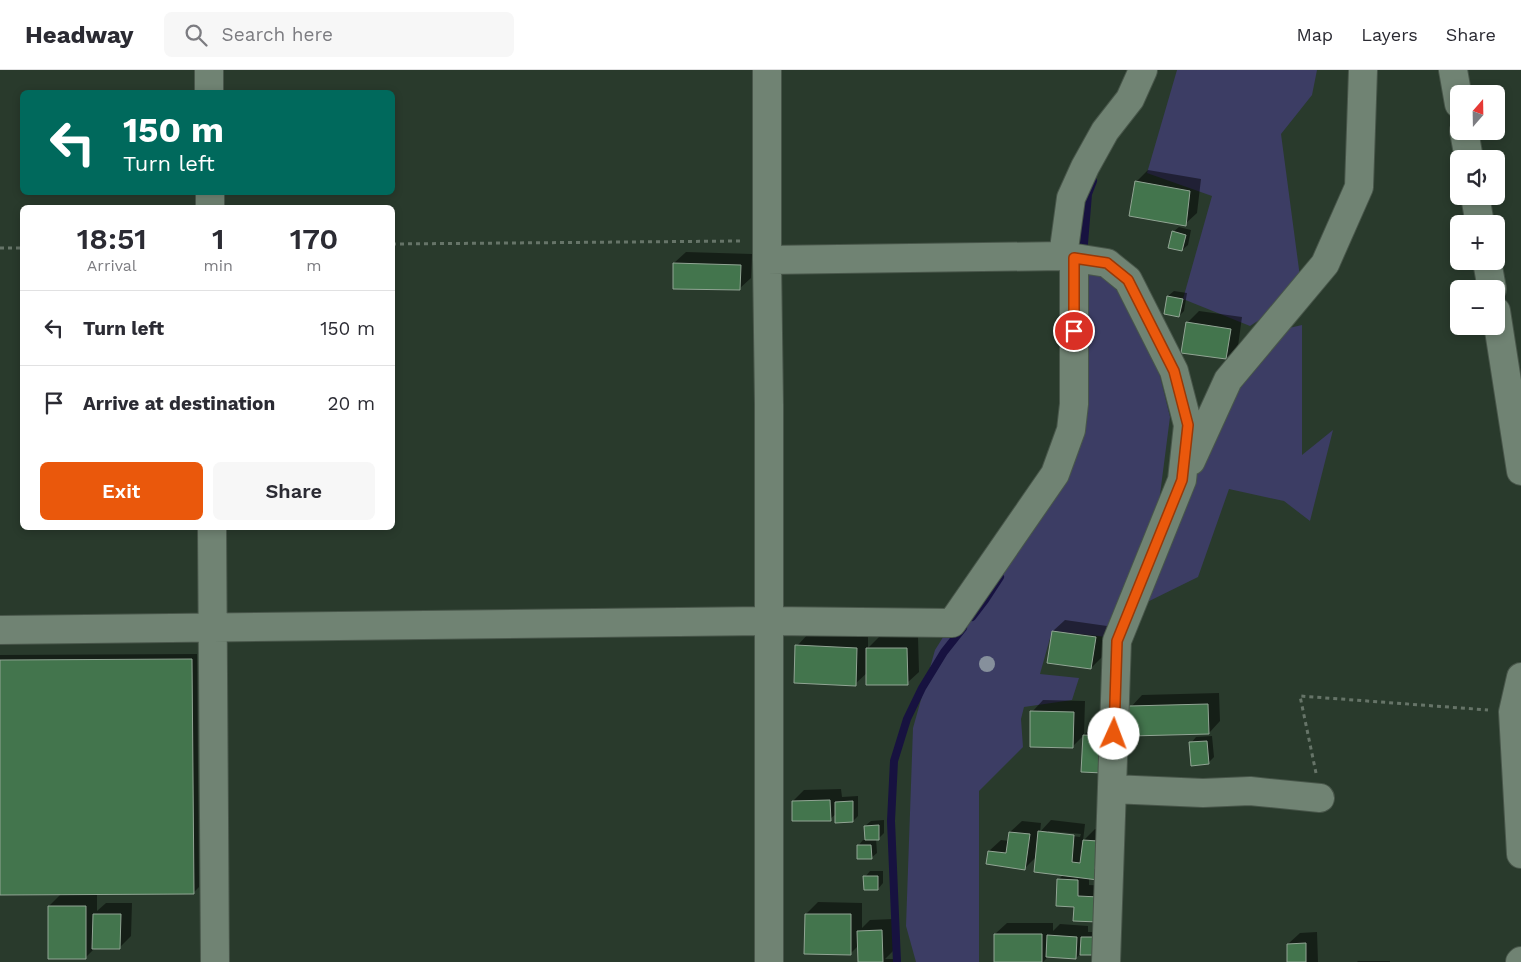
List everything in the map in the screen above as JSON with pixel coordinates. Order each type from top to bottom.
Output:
[{"type":"street","points":[[209,70],[209,90]]},
{"type":"street","points":[[767,70],[769,962]]},
{"type":"street","points":[[0,630],[769,621],[952,623],[1055,474],[1071,430],[1074,404],[1068,257],[1072,198],[1085,167],[1105,132],[1130,99],[1143,70]]},
{"type":"street","points":[[1106,962],[1117,641],[1182,480],[1228,380],[1325,264],[1358,187],[1363,70]]},
{"type":"street","points":[[1453,70],[1456,85]]},
{"type":"street","points":[[767,250],[1068,257],[1107,263],[1128,280],[1174,371],[1188,425],[1182,480]]},
{"type":"street","points":[[1500,335],[1521,471]]},
{"type":"street","points":[[212,530],[216,962]]},
{"type":"street","points":[[1521,677],[1513,712],[1521,854]]},
{"type":"street","points":[[1112,789],[1203,793],[1250,791],[1320,798]]},
{"type":"path","points":[[395,244],[767,250]]},
{"type":"path","points":[[0,248],[20,248]]},
{"type":"path","points":[[1320,798],[1300,696],[1513,712]]},
{"type":"shaded area","points":[[1177,70],[1317,70],[1312,95],[1281,134],[1302,292],[1250,326],[1183,299],[1212,196],[1147,173]]},
{"type":"shaded area","points":[[1096,271],[1131,303],[1154,352],[1170,417],[1158,510],[1107,637],[1052,631],[1040,674],[1079,678],[1072,700],[1024,707],[1021,719],[1023,747],[979,791],[979,962],[916,962],[906,926],[913,728],[935,650],[1055,474],[1078,272]]},
{"type":"shaded area","points":[[1302,325],[1302,455],[1333,430],[1310,521],[1284,501],[1229,489],[1198,577],[1129,611],[1182,480],[1268,333]]},
{"type":"building","points":[[1135,181],[1190,191],[1186,226],[1129,216]]},
{"type":"building","points":[[1172,231],[1186,235],[1182,251],[1168,248]]},
{"type":"building","points":[[673,263],[741,265],[740,290],[673,289]]},
{"type":"building","points":[[1167,296],[1183,299],[1179,317],[1164,314]]},
{"type":"building","points":[[1186,322],[1231,329],[1226,359],[1181,353]]},
{"type":"building","points":[[1052,631],[1096,637],[1091,669],[1047,663]]},
{"type":"building","points":[[795,645],[857,648],[856,686],[794,683]]},
{"type":"building","points":[[866,648],[907,648],[908,685],[866,685]]},
{"type":"building","points":[[192,659],[194,894],[0,895],[0,660]]},
{"type":"building","points":[[1208,704],[1209,734],[1130,736],[1129,706]]},
{"type":"building","points":[[1030,711],[1074,712],[1073,748],[1030,747]]},
{"type":"building","points":[[1083,735],[1105,736],[1103,773],[1081,772]]},
{"type":"building","points":[[1207,741],[1209,764],[1191,766],[1189,742]]},
{"type":"building","points":[[830,800],[831,821],[792,821],[792,801]]},
{"type":"building","points":[[853,801],[853,822],[835,823],[835,802]]},
{"type":"building","points":[[879,825],[879,840],[865,840],[864,826]]},
{"type":"building","points":[[1038,831],[1074,835],[1072,862],[1080,863],[1083,840],[1098,841],[1095,869],[1099,869],[1098,880],[1034,872]]},
{"type":"building","points":[[1009,832],[1030,834],[1025,870],[986,864],[988,851],[1006,853]]},
{"type":"building","points":[[857,845],[871,845],[872,859],[857,859]]},
{"type":"building","points":[[863,876],[878,876],[878,890],[864,890]]},
{"type":"building","points":[[1057,879],[1078,880],[1078,896],[1099,897],[1098,922],[1073,921],[1074,907],[1056,906]]},
{"type":"building","points":[[48,906],[86,906],[86,959],[48,959]]},
{"type":"building","points":[[93,914],[121,914],[120,949],[92,949]]},
{"type":"building","points":[[805,914],[851,914],[851,955],[804,954]]},
{"type":"building","points":[[882,930],[883,962],[858,962],[857,931]]},
{"type":"building","points":[[994,934],[1042,934],[1042,962],[994,962]]},
{"type":"building","points":[[1047,935],[1077,937],[1076,959],[1046,957]]},
{"type":"building","points":[[1081,937],[1098,937],[1097,955],[1080,955]]},
{"type":"building","points":[[1306,943],[1306,962],[1287,962],[1287,944]]},
{"type":"waterway","points":[[1083,256],[1088,194],[1093,181]]},
{"type":"waterway","points":[[972,617],[1000,577]]},
{"type":"waterway","points":[[897,962],[891,821],[894,761],[907,719],[922,688],[944,652],[963,628]]},
{"type":"route","points":[[1074,331],[1074,258],[1107,263],[1128,280],[1174,371],[1188,425],[1182,480],[1117,641],[1114,734]]}]
